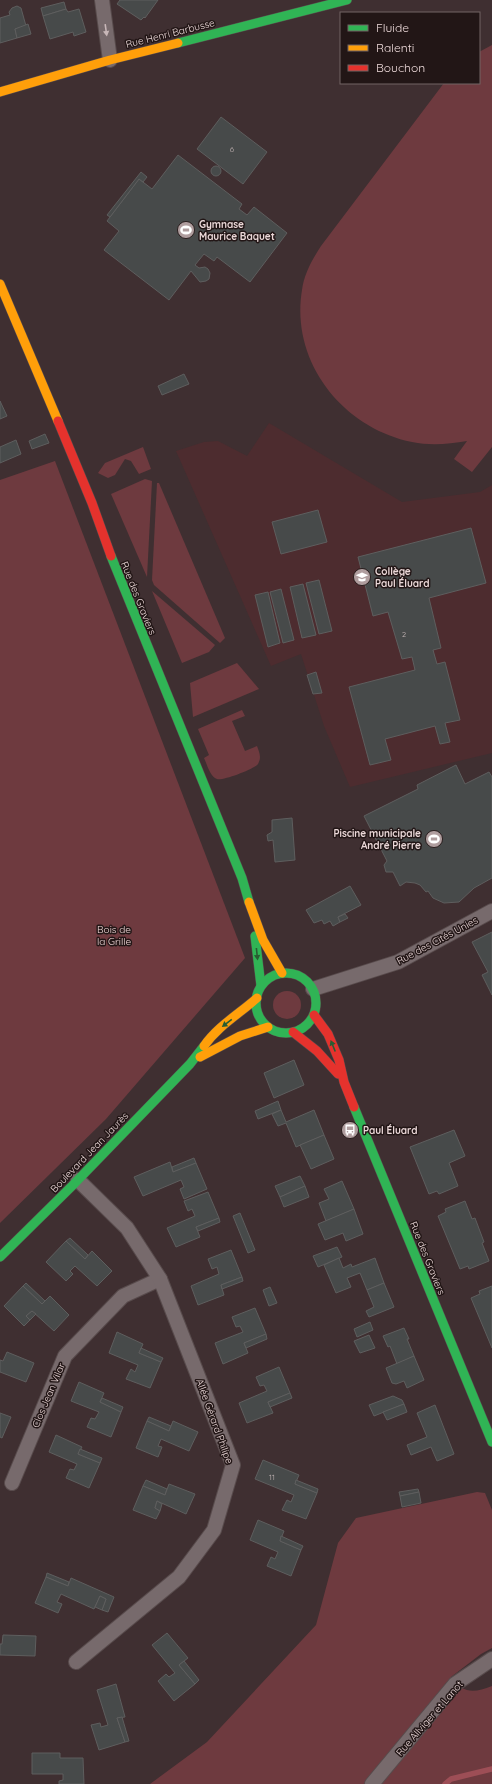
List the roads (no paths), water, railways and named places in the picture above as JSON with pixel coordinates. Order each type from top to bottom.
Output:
[{"type":"street","points":[[102,0],[110,60]]},
{"type":"street","name":"Rue Henri Barbusse","points":[[0,92],[110,60],[347,0]]},
{"type":"street","name":"Rue des Graviers","points":[[0,284],[92,503],[114,564],[242,878],[255,922],[273,961],[282,973]]},
{"type":"street","name":"Rue des Cités Unies","points":[[313,989],[398,962],[492,911]]},
{"type":"street","name":"Rue des Graviers","points":[[255,922],[256,954],[261,986]]},
{"type":"street","points":[[282,973],[294,974],[305,979],[313,989],[316,1002],[314,1015],[305,1026],[293,1032],[280,1032],[268,1027],[261,1019],[257,1008],[257,998],[261,986],[270,977],[282,973]]},
{"type":"street","name":"Boulevard Jean Jaurès","points":[[1,1256],[78,1180],[190,1064],[208,1040],[225,1023],[238,1015],[257,998]]},
{"type":"street","name":"Rue des Graviers","points":[[314,1015],[328,1034],[339,1060],[344,1082],[492,1442]]},
{"type":"street","name":"Boulevard Jean Jaurès","points":[[190,1064],[219,1046],[240,1036],[268,1027]]},
{"type":"street","name":"Rue des Graviers","points":[[293,1032],[326,1057],[344,1082]]},
{"type":"street","name":"Allée Gérard Philipe","points":[[76,1662],[179,1578],[214,1530],[233,1465],[160,1279],[127,1228],[78,1180]]},
{"type":"street","name":"Clos Jean Vilar","points":[[12,1483],[65,1356],[123,1296],[160,1279]]},
{"type":"street","name":"Rue Allviger et Lanot","points":[[372,1784],[455,1684],[492,1659]]},
{"type":"waterway","points":[[445,1784],[451,1779],[492,1769]]},
{"type":"place","name":"Gymnase Maurice Baquet","points":[[186,230]]},
{"type":"place","name":"Collège Paul Éluard","points":[[362,577]]},
{"type":"place","name":"Piscine municipale André Pierre","points":[[434,839]]},
{"type":"place","name":"Paul Éluard","points":[[350,1130]]},
{"type":"park label","name":"Bois de la Grille","points":[[114,934]]}]
